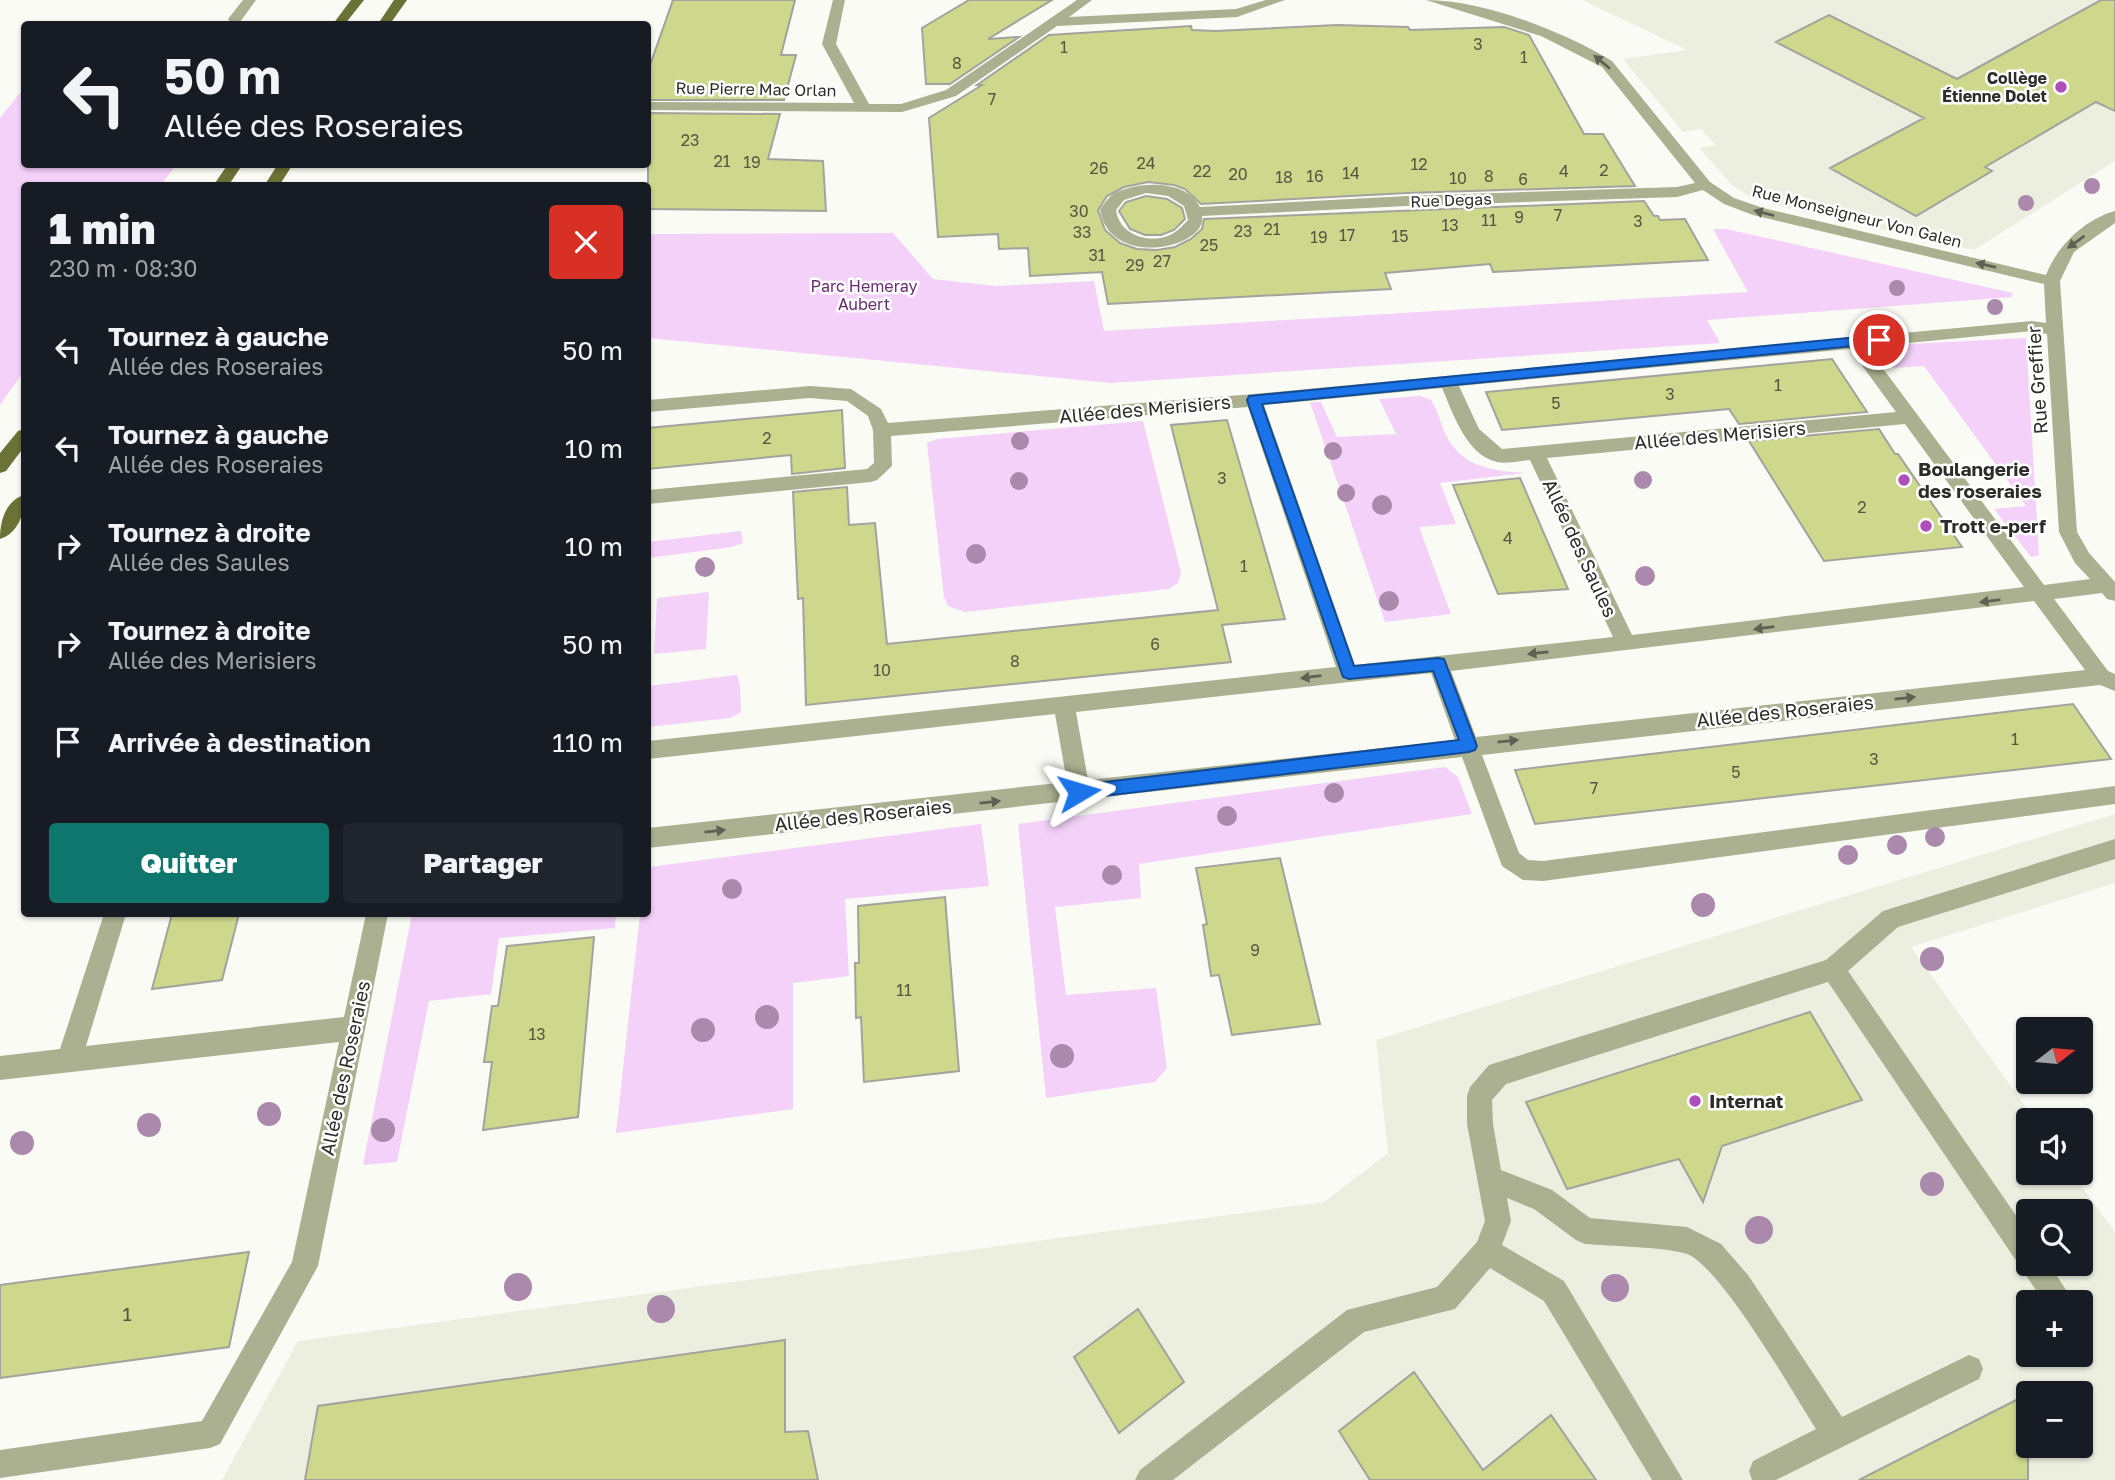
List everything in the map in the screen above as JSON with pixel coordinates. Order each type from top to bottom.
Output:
[{"type":"main road","points":[[342,21],[358,0]]},
{"type":"main road","points":[[386,21],[401,0]]},
{"type":"main road","points":[[0,466],[21,439]]},
{"type":"main road","points":[[0,532],[21,506]]},
{"type":"street","points":[[235,19],[250,0]]},
{"type":"street","name":"Rue Pierre Mac Orlan","points":[[839,0],[829,44],[864,108]]},
{"type":"street","name":"Rue Pierre Mac Orlan","points":[[651,106],[902,108],[951,93],[1087,0]]},
{"type":"street","points":[[1055,22],[1237,13],[1279,0]]},
{"type":"street","name":"Rue Monseigneur Von Galen","points":[[1432,0],[1506,20],[1587,50],[1607,64],[1705,186],[1729,201],[1758,212],[2052,281]]},
{"type":"street","name":"Rue Degas","points":[[1196,212],[1677,192],[1705,186]]},
{"type":"street","points":[[1145,188],[1171,191],[1183,197],[1196,212],[1196,221],[1182,237],[1154,244],[1124,237],[1108,221],[1107,212],[1111,203],[1120,196],[1145,188]]},
{"type":"street","name":"Rue Greffier","points":[[2110,591],[2082,558],[2068,532],[2052,281],[2059,260],[2068,247],[2115,216]]},
{"type":"street","name":"Allée des Merisiers","points":[[883,430],[1254,400],[2032,326],[2055,330]]},
{"type":"street","name":"Allée des Roseraies","points":[[1854,342],[2041,595],[2108,680]]},
{"type":"street","name":"Allée des Merisiers","points":[[1448,381],[1475,441],[1483,449],[1499,456],[1909,417]]},
{"type":"street","points":[[651,406],[810,392],[851,395],[875,413],[883,430],[883,466],[872,475],[651,497]]},
{"type":"street","points":[[1254,400],[1349,673]]},
{"type":"street","name":"Allée des Saules","points":[[1535,453],[1626,644]]},
{"type":"street","points":[[651,750],[1626,644],[2041,595],[2110,591]]},
{"type":"street","points":[[1438,664],[1510,859],[1523,870],[1543,871],[2115,795]]},
{"type":"street","name":"Allée des Roseraies","points":[[651,838],[1079,792],[1469,746],[2108,680]]},
{"type":"street","points":[[1063,705],[1079,792]]},
{"type":"street","points":[[1150,1480],[1357,1320],[1445,1299],[1487,1251],[1498,1221],[1480,1124],[1479,1096],[1498,1073],[1833,969],[1891,919],[2115,849]]},
{"type":"street","points":[[69,1060],[114,917]]},
{"type":"street","name":"Allée des Roseraies","points":[[0,1464],[210,1434],[305,1266],[376,917]]},
{"type":"street","points":[[1833,969],[2016,1238]]},
{"type":"street","points":[[0,1068],[354,1028]]},
{"type":"street","points":[[1492,1180],[1543,1199],[1585,1231],[1687,1240],[1712,1253],[1738,1285],[1836,1434]]},
{"type":"street","points":[[1487,1251],[1554,1291],[1668,1480]]},
{"type":"street","points":[[1763,1471],[1969,1369]]},
{"type":"shaded area","name":"Collège Étienne Dolet","points":[[1582,0],[2115,0],[2115,161],[1974,250],[1755,199],[1733,186],[1699,148],[1716,145],[1701,129],[1683,132],[1623,59],[1687,50]]},
{"type":"shaded area","points":[[2115,814],[2115,883],[1911,947],[2026,1108],[2016,1108],[2016,1185],[2081,1185],[2091,1199],[2016,1199],[2016,1276],[2093,1276],[2093,1202],[2115,1232],[2115,1480],[222,1480],[298,1341],[1324,1202],[1388,1153],[1376,1040]]},
{"type":"green space","points":[[21,92],[21,168],[174,168],[163,182],[21,182],[21,375],[0,405],[0,118]]},
{"type":"green space","name":"Parc Hemeray Aubert","points":[[1713,229],[1726,229],[2013,293],[2012,297],[1707,320],[1720,343],[1111,383],[651,338],[651,234],[893,233],[933,279],[996,286],[1094,281],[1104,331],[1748,292]]},
{"type":"green space","points":[[2026,338],[2039,555],[2031,557],[1994,509],[2026,506],[1924,366],[1893,368],[1884,355],[1891,345]]},
{"type":"green space","points":[[1420,396],[1431,400],[1449,440],[1467,459],[1495,470],[1525,473],[1440,483],[1456,524],[1419,527],[1451,614],[1385,622],[1310,402],[1321,402],[1337,437],[1396,434],[1379,399]]},
{"type":"green space","points":[[1143,421],[1181,573],[1178,583],[1169,589],[965,612],[948,606],[944,597],[927,443],[937,439]]},
{"type":"green space","points":[[741,531],[743,543],[732,547],[651,558],[651,542]]},
{"type":"green space","points":[[709,592],[706,649],[654,654],[657,598]]},
{"type":"green space","points":[[737,675],[741,712],[730,718],[651,727],[651,686]]},
{"type":"green space","points":[[1445,767],[1458,777],[1472,814],[1139,864],[1141,898],[1055,907],[1066,995],[1156,988],[1167,1068],[1155,1082],[1046,1098],[1018,824]]},
{"type":"green space","points":[[981,824],[989,886],[845,899],[849,976],[793,983],[793,1109],[616,1133],[640,917],[651,917],[651,867]]},
{"type":"green space","points":[[411,917],[616,917],[615,928],[499,938],[491,994],[429,1001],[397,1162],[363,1165]]},
{"type":"building","points":[[673,0],[795,0],[781,55],[796,55],[784,100],[651,100],[651,62]]},
{"type":"building","points":[[969,0],[1052,0],[988,39],[1019,37],[950,84],[926,84],[922,28]]},
{"type":"building","points":[[2101,0],[2115,0],[2115,111],[2096,102],[1985,167],[1992,171],[1916,216],[1830,168],[1924,118],[1776,42],[1829,15],[1957,79]]},
{"type":"building","points":[[1337,25],[1408,27],[1410,30],[1504,27],[1529,35],[1584,134],[1603,134],[1635,186],[1407,193],[1201,204],[1185,189],[1148,182],[1124,187],[1107,196],[1098,210],[1105,230],[1120,243],[1137,249],[1157,250],[1175,247],[1191,239],[1202,229],[1204,219],[1644,201],[1660,220],[1685,219],[1708,260],[1493,272],[1490,264],[1385,273],[1391,289],[1108,304],[1102,272],[1030,276],[1028,248],[999,249],[998,234],[938,237],[929,118],[982,85],[977,85],[1049,35],[1191,26],[1192,30],[1216,31]]},
{"type":"building","points":[[651,113],[780,114],[768,159],[823,161],[826,211],[651,209],[651,182],[648,182],[648,168],[651,168]]},
{"type":"building","points":[[1146,196],[1167,199],[1182,208],[1185,219],[1174,230],[1161,235],[1145,235],[1130,229],[1119,211],[1126,202]]},
{"type":"building","points":[[1832,359],[1867,412],[1739,424],[1729,409],[1502,430],[1486,392]]},
{"type":"building","points":[[842,410],[845,468],[792,474],[791,455],[651,469],[651,428]]},
{"type":"building","points":[[1227,420],[1285,619],[1222,625],[1231,662],[806,705],[803,598],[798,599],[793,492],[847,487],[849,525],[875,523],[887,644],[1218,610],[1171,425]]},
{"type":"building","points":[[1879,429],[1962,547],[1824,561],[1749,441]]},
{"type":"building","points":[[1520,478],[1568,589],[1498,594],[1453,485]]},
{"type":"building","points":[[2073,704],[2111,759],[1535,824],[1515,770]]},
{"type":"building","points":[[1280,858],[1320,1024],[1232,1035],[1219,975],[1211,976],[1203,925],[1207,924],[1196,868]]},
{"type":"building","points":[[945,897],[959,1071],[864,1082],[861,1017],[856,1018],[858,906]]},
{"type":"building","points":[[171,917],[238,917],[222,980],[152,989]]},
{"type":"building","points":[[594,937],[578,1117],[483,1130],[492,1062],[484,1062],[492,1006],[498,1006],[507,946]]},
{"type":"building","name":"Internat","points":[[1810,1012],[1862,1100],[1722,1146],[1703,1202],[1679,1159],[1567,1189],[1526,1102]]},
{"type":"building","points":[[249,1252],[229,1347],[0,1378],[0,1285]]},
{"type":"building","points":[[1138,1309],[1184,1382],[1119,1433],[1074,1357]]},
{"type":"building","points":[[785,1340],[785,1432],[808,1431],[818,1480],[305,1480],[318,1406]]},
{"type":"building","points":[[1414,1372],[1483,1470],[1551,1415],[1596,1480],[1370,1480],[1339,1431]]},
{"type":"building","points":[[2016,1400],[2016,1458],[2028,1458],[2028,1480],[1859,1480]]},
{"type":"place","name":"Collège Étienne Dolet","points":[[2061,87]]},
{"type":"place","name":"Boulangerie des roseraies","points":[[1904,480]]},
{"type":"place","name":"Trott e-perf","points":[[1926,526]]},
{"type":"place","name":"Internat","points":[[1695,1101]]},
{"type":"route","points":[[1079,792],[1469,746],[1438,664],[1349,673],[1254,400],[1879,340]]}]
